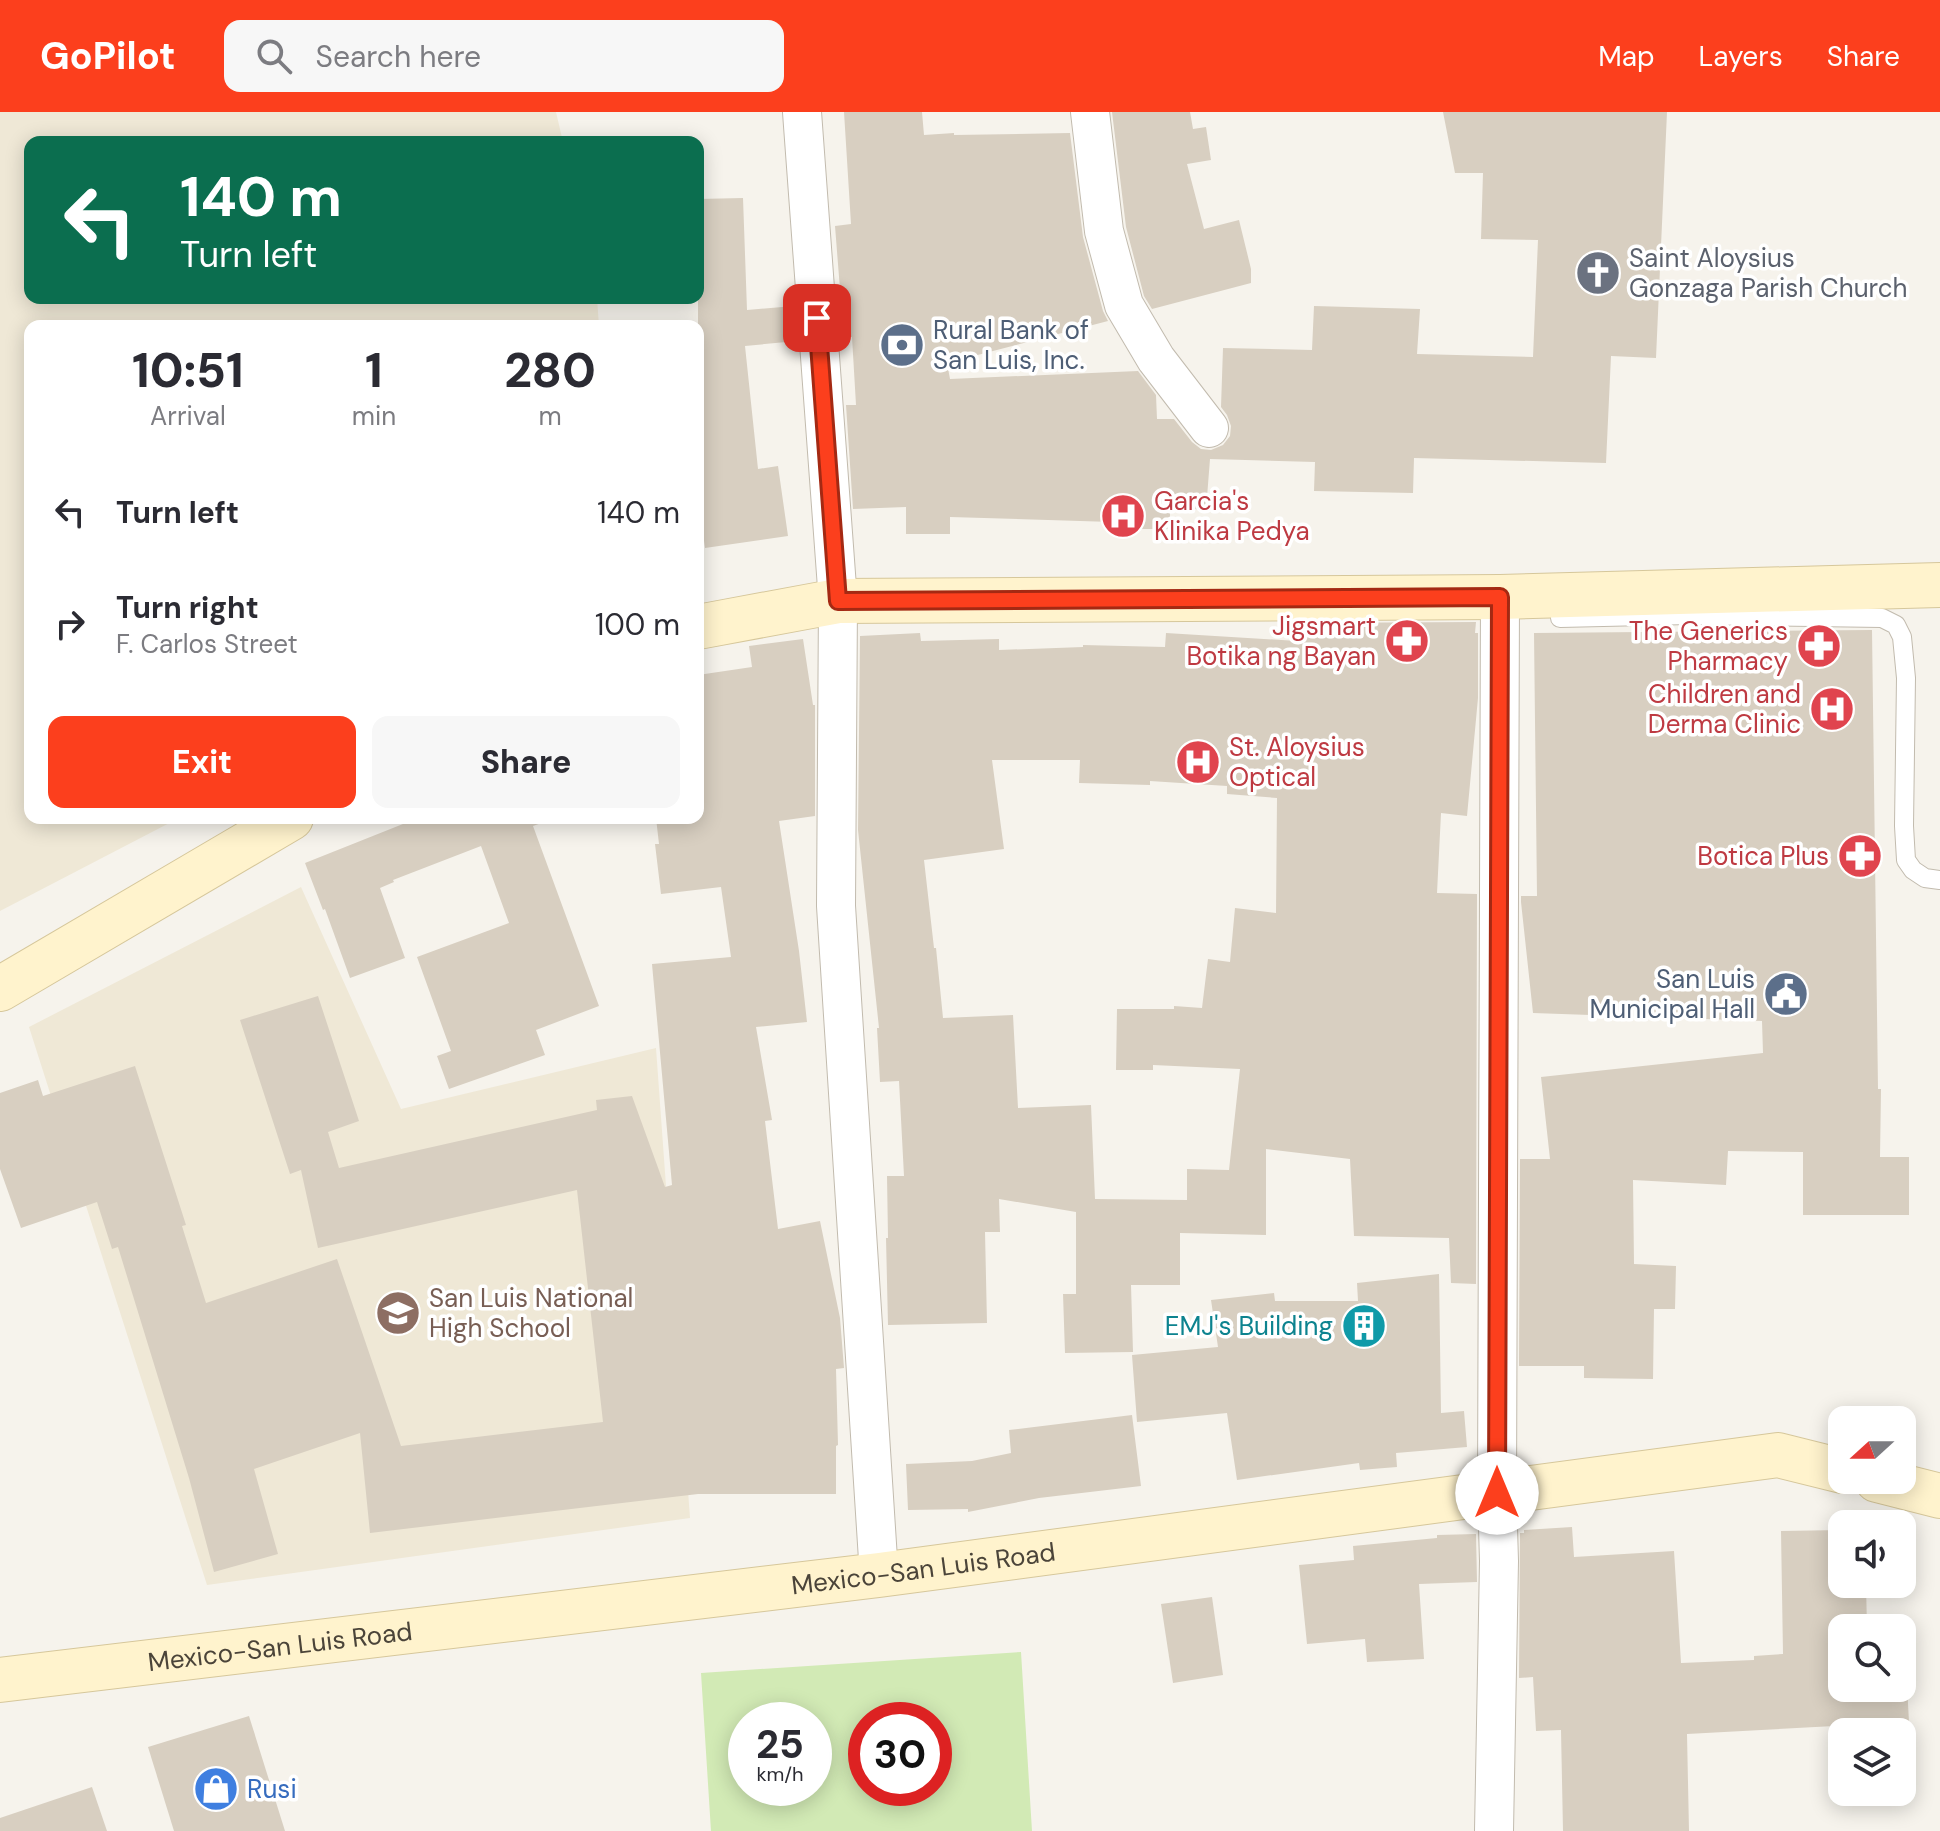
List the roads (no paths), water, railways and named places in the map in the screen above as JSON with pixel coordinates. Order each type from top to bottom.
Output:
[{"type":"main road","points":[[704,626],[838,601],[1500,597],[1689,603],[1839,602],[1940,585]]},
{"type":"main road","points":[[0,989],[281,824]]},
{"type":"main road","name":"Mexico-San Luis Road","points":[[0,1680],[879,1575],[1778,1455],[1828,1468]]},
{"type":"main road","points":[[1916,1490],[1940,1496]]},
{"type":"street","points":[[802,112],[838,601],[836,906],[879,1575]]},
{"type":"street","points":[[1090,112],[1104,231],[1124,305],[1156,359],[1209,428]]},
{"type":"street","points":[[1494,1831],[1499,1561],[1500,597]]},
{"type":"lane","points":[[1839,602],[1896,625],[1902,637],[1906,678],[1906,860],[1913,870],[1925,878],[1940,880]]},
{"type":"lane","points":[[1560,618],[1689,603]]},
{"type":"place","name":"Saint Aloysius Gonzaga Parish Church","points":[[1598,273]]},
{"type":"place","name":"Rural Bank of San Luis, Inc.","points":[[902,345]]},
{"type":"place","name":"Garcia's Klinika Pedya","points":[[1123,516]]},
{"type":"place","name":"Jigsmart Botika ng Bayan","points":[[1407,641]]},
{"type":"place","name":"The Generics Pharmacy","points":[[1819,646]]},
{"type":"place","name":"Children and Derma Clinic","points":[[1832,709]]},
{"type":"place","name":"St. Aloysius Optical","points":[[1198,762]]},
{"type":"place","name":"Botica Plus","points":[[1860,856]]},
{"type":"place","name":"San Luis Municipal Hall","points":[[1786,994]]},
{"type":"place","name":"San Luis National High School","points":[[398,1313]]},
{"type":"place","name":"EMJ's Building","points":[[1364,1326]]},
{"type":"place","name":"Rusi","points":[[216,1789]]}]
